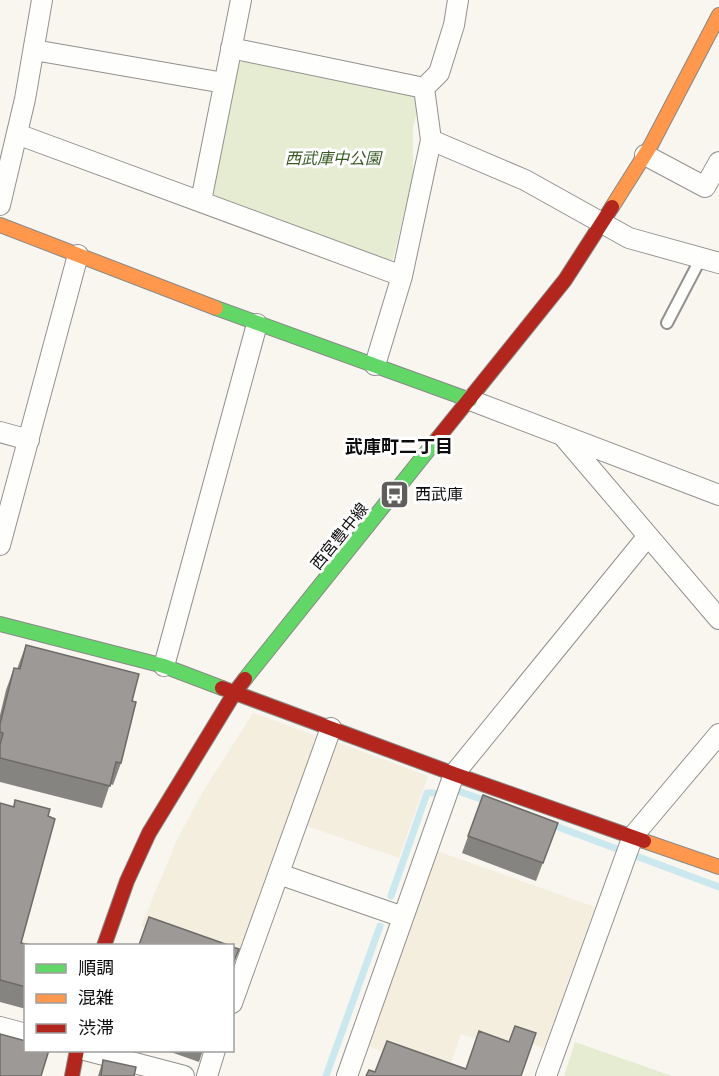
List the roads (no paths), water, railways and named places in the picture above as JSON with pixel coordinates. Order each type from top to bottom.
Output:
[{"type":"street","points":[[0,205],[17,134],[42,0]]},
{"type":"street","points":[[201,201],[241,0]]},
{"type":"street","points":[[424,88],[439,74],[454,25],[458,0]]},
{"type":"street","name":"西宮豊中線","points":[[104,944],[127,881],[149,833],[235,692],[565,280],[645,155],[719,15]]},
{"type":"street","points":[[231,48],[424,88]]},
{"type":"street","points":[[34,50],[224,83]]},
{"type":"street","points":[[375,365],[402,276],[431,140],[424,88]]},
{"type":"street","points":[[17,134],[402,276]]},
{"type":"street","points":[[431,140],[525,180],[629,238],[710,260]]},
{"type":"street","points":[[645,155],[705,187],[719,162]]},
{"type":"street","points":[[0,225],[257,324],[470,400],[718,494]]},
{"type":"street","points":[[0,545],[78,255]]},
{"type":"street","points":[[164,666],[257,324]]},
{"type":"street","points":[[0,432],[29,440]]},
{"type":"street","points":[[561,434],[719,619]]},
{"type":"street","points":[[347,1076],[454,774],[648,536]]},
{"type":"street","points":[[0,624],[164,666],[454,774],[629,847],[719,867]]},
{"type":"street","points":[[234,997],[330,728]]},
{"type":"street","points":[[546,1076],[629,847],[719,734]]},
{"type":"street","points":[[279,873],[403,917]]},
{"type":"street","points":[[0,1027],[24,1033]]},
{"type":"street","points":[[72,1076],[77,1052]]},
{"type":"street","points":[[93,1052],[184,1076]]},
{"type":"street","points":[[207,1076],[214,1052]]},
{"type":"lane","points":[[667,323],[710,260]]},
{"type":"waterway","points":[[461,792],[489,802]]},
{"type":"waterway","points":[[391,896],[427,793],[434,793]]},
{"type":"waterway","points":[[550,824],[719,887]]},
{"type":"waterway","points":[[326,1076],[380,926]]},
{"type":"place","name":"西武庫","points":[[394,494]]},
{"type":"district","name":"武庫町二丁目","points":[[399,446]]},
{"type":"park label","name":"西武庫中公園","points":[[333,158]]}]
